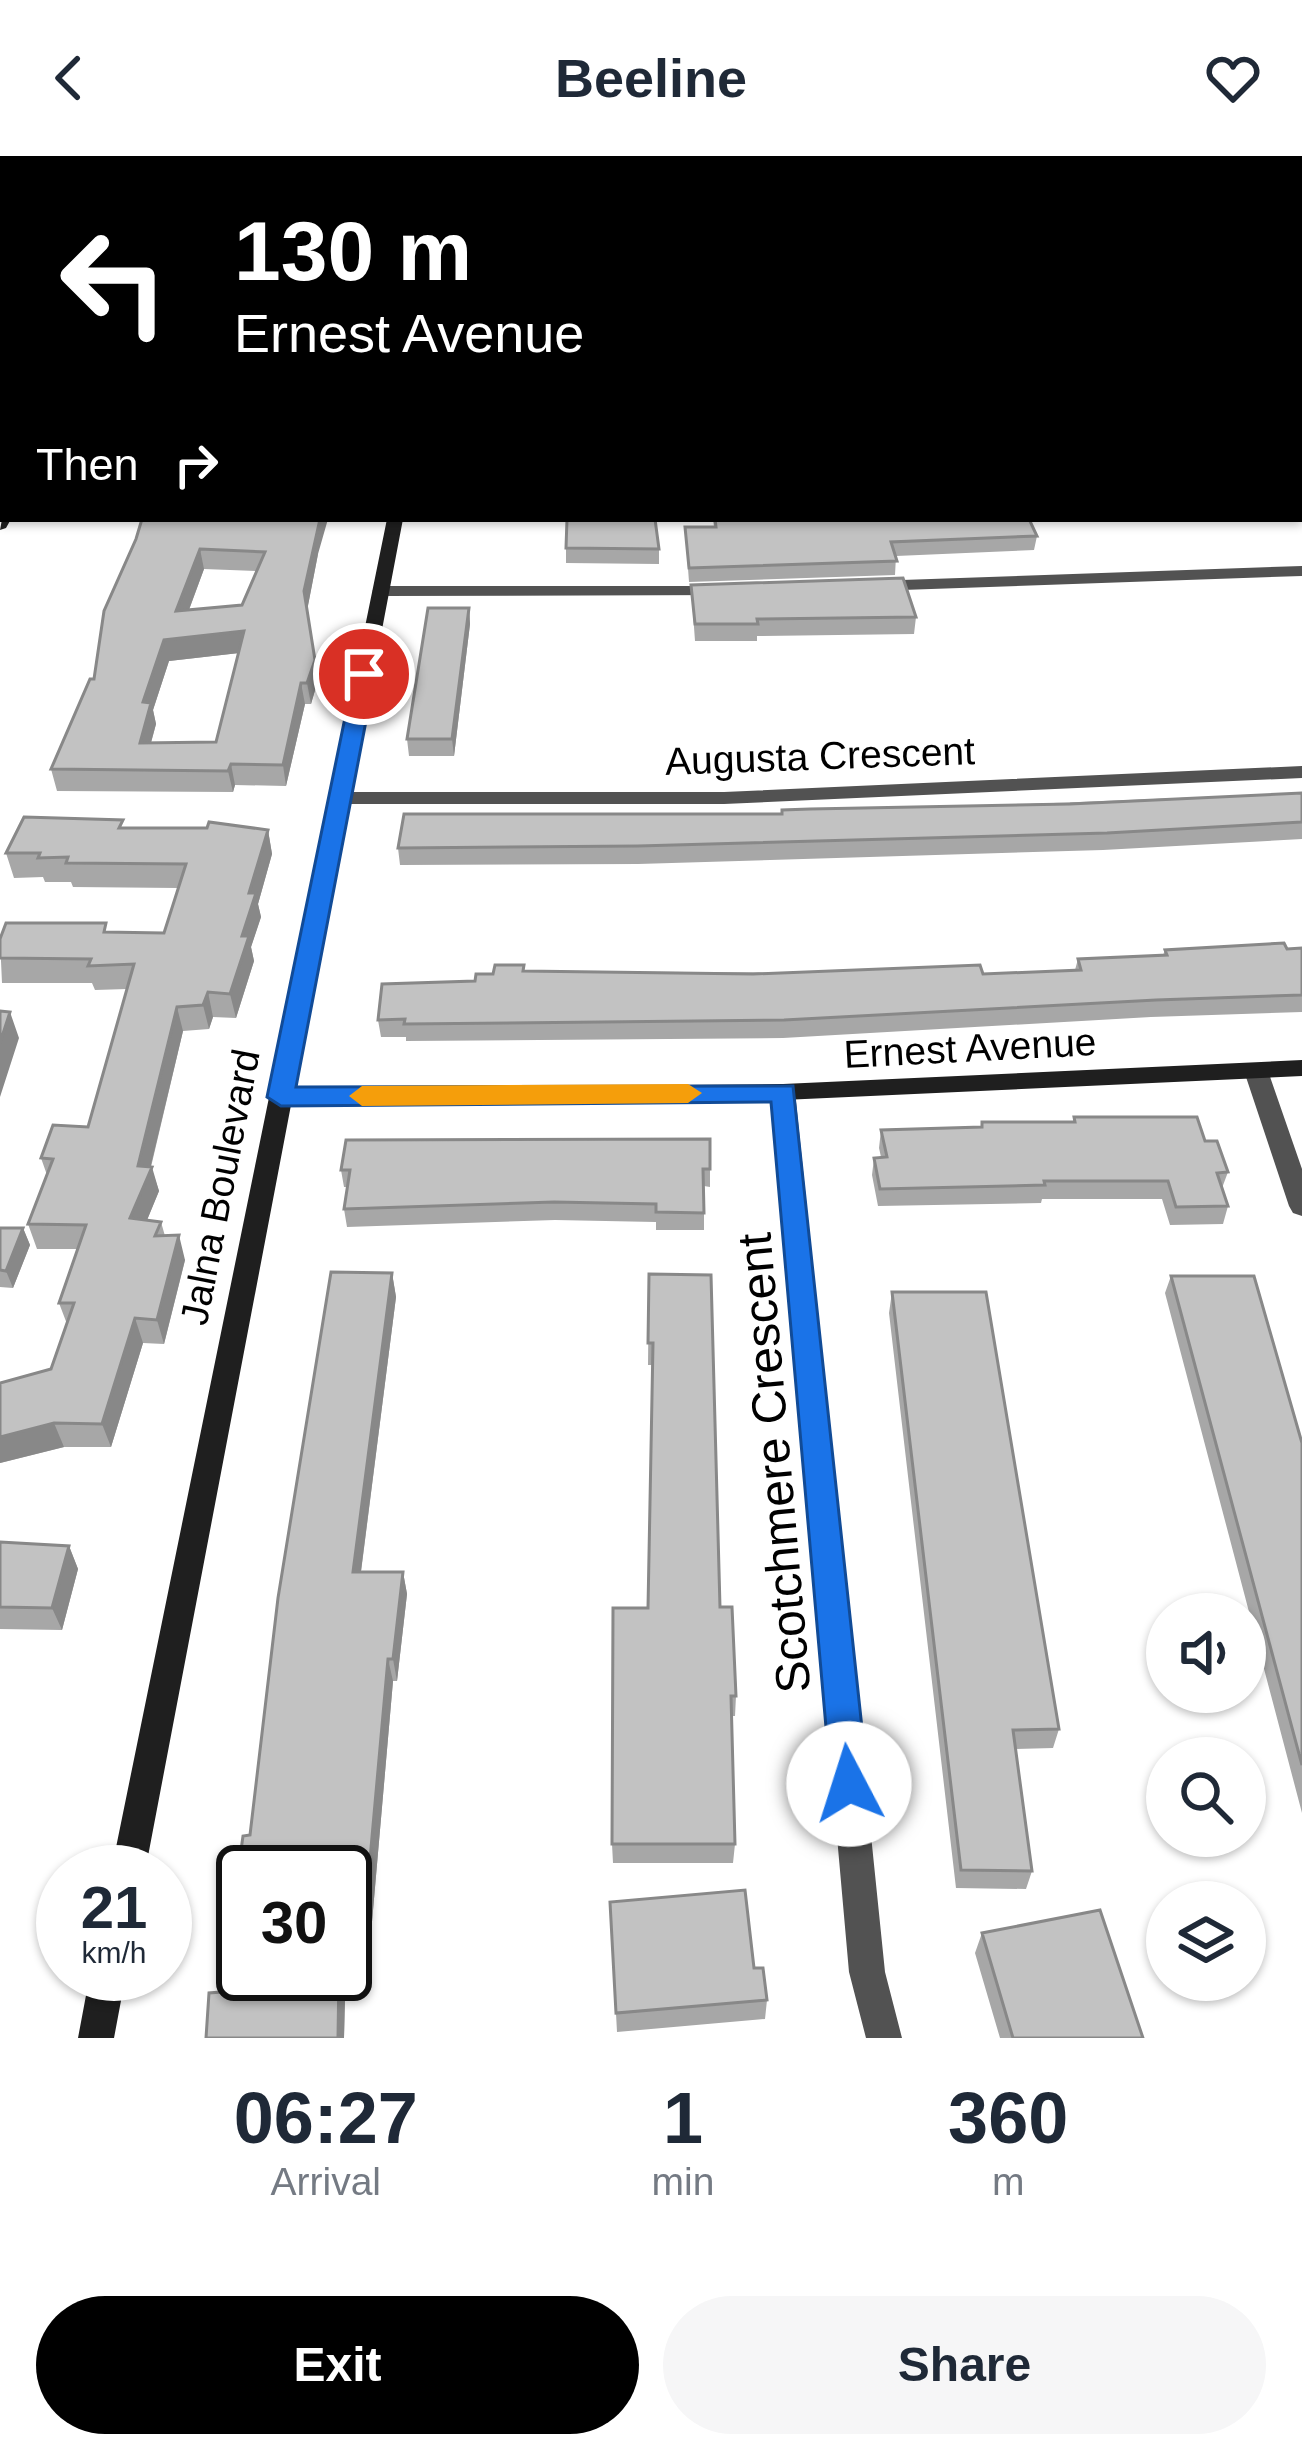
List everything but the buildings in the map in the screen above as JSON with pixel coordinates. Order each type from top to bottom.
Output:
[{"type":"street","name":"Jalna Boulevard","points":[[133,1845],[394,522]]},
{"type":"street","points":[[860,586],[1302,571]]},
{"type":"street","points":[[381,591],[743,590]]},
{"type":"street","name":"Augusta Crescent","points":[[340,798],[724,798],[1302,772]]},
{"type":"street","name":"Ernest Avenue","points":[[281,1097],[783,1092],[1302,1068]]},
{"type":"street","points":[[1256,1070],[1302,1206]]},
{"type":"street","name":"Scotchmere Crescent","points":[[783,1092],[867,1972],[884,2038]]},
{"type":"street","points":[[96,2038],[103,2001]]},
{"type":"slow traffic","points":[[362,1096],[688,1093]]},
{"type":"route","points":[[364,674],[281,1097],[783,1092],[849,1784]]}]
